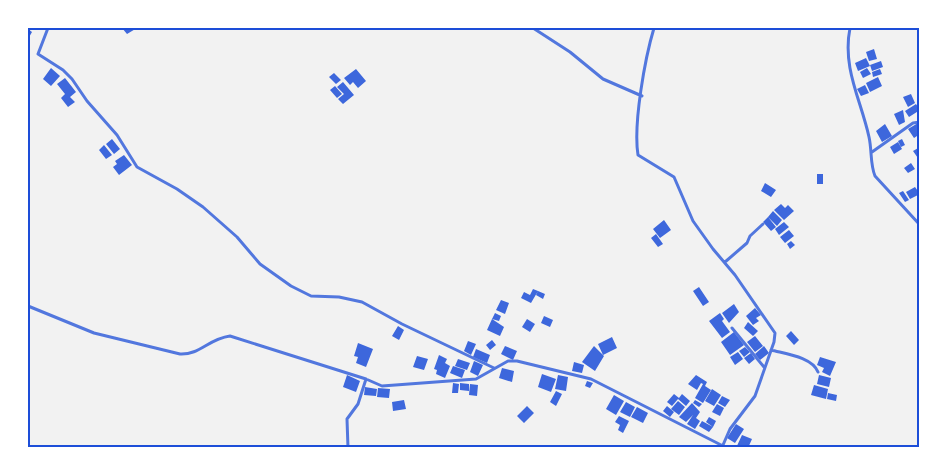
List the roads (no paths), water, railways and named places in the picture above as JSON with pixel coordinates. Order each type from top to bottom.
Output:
[{"type":"street","points":[[48,28],[38,54],[63,70],[72,79],[87,101],[117,135],[137,167],[177,188],[202,207],[236,237],[260,264],[291,286],[311,296],[338,297],[362,302],[410,328],[494,368]]},
{"type":"street","points":[[533,28],[570,52],[603,79],[642,96]]},
{"type":"street","points":[[654,28],[646,58],[638,155],[674,177],[693,221],[725,262],[775,333],[755,396],[730,429],[723,445]]},
{"type":"street","points":[[850,28],[849,72],[866,124],[875,176],[919,223]]},
{"type":"street","points":[[872,152],[913,123],[920,122]]},
{"type":"street","points":[[725,262],[747,243],[750,236],[763,224]]},
{"type":"street","points":[[28,306],[94,333],[180,354],[190,354],[216,338],[230,336],[366,378],[382,386],[415,382],[476,379],[508,361],[517,361],[583,376],[727,448]]},
{"type":"street","points":[[732,328],[765,368]]},
{"type":"street","points":[[771,350],[810,363],[816,367],[818,372]]},
{"type":"street","points":[[348,448],[346,419],[358,404],[366,378]]}]
